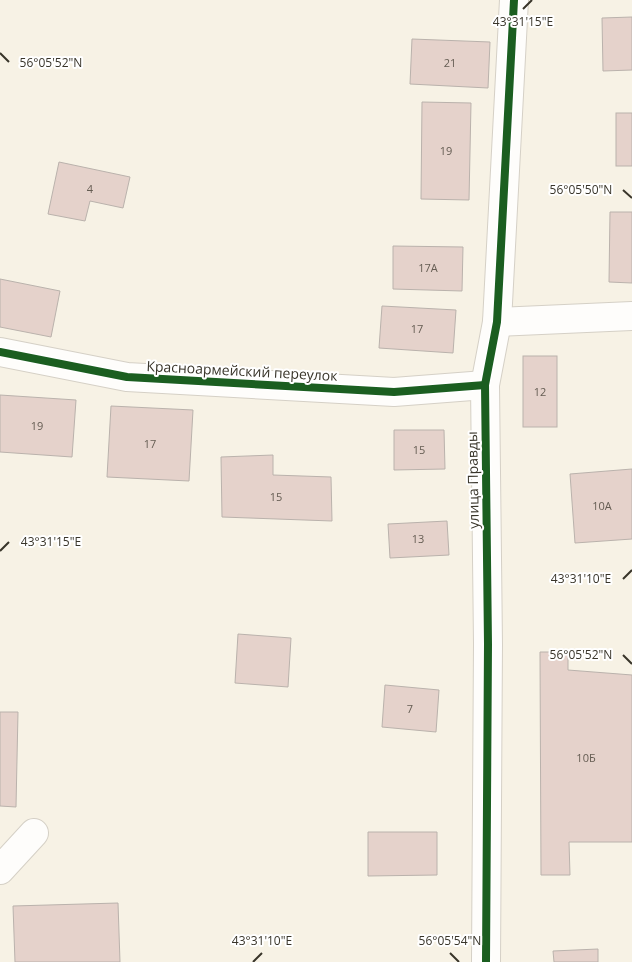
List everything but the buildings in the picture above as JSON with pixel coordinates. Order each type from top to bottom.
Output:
[{"type":"street","name":"улица Правды","points":[[486,962],[488,644],[485,385],[497,322],[514,0]]},
{"type":"street","points":[[497,322],[632,316]]},
{"type":"street","name":"Красноармейский переулок","points":[[0,352],[127,377],[394,392],[485,385]]},
{"type":"street","points":[[0,870],[34,833]]},
{"type":"cycle path","points":[[486,962],[488,644],[485,385],[497,322],[514,0]]},
{"type":"cycle path","points":[[0,352],[127,377],[394,392],[485,385]]}]
